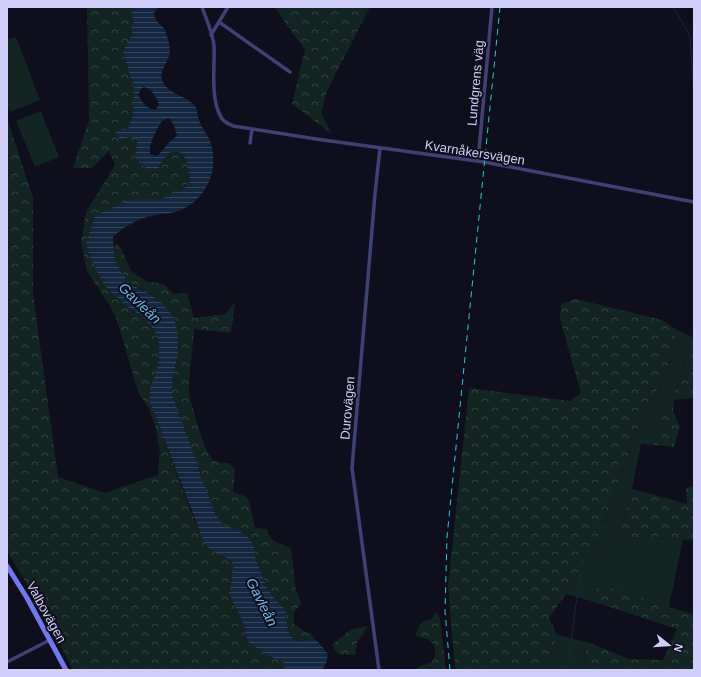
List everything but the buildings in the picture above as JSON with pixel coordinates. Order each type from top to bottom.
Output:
[{"type":"main road","name":"Valbovägen","points":[[7,566],[27,598],[66,670]]},
{"type":"street","name":"Kvarnåkersvägen","points":[[202,7],[214,45],[213,75],[215,96],[221,118],[233,126],[478,161],[694,202]]},
{"type":"street","points":[[212,35],[228,7]]},
{"type":"street","name":"Lundgrens väg","points":[[478,161],[492,7]]},
{"type":"street","points":[[219,22],[290,72]]},
{"type":"street","points":[[250,143],[252,129]]},
{"type":"street","name":"Durovägen","points":[[379,670],[352,468],[380,148]]},
{"type":"street","points":[[7,662],[50,640]]},
{"type":"green space","points":[[87,7],[135,7],[131,13],[134,22],[130,25],[133,32],[123,53],[134,87],[132,118],[128,129],[123,131],[129,137],[138,138],[135,157],[158,169],[168,153],[178,151],[187,161],[189,175],[189,184],[174,194],[160,199],[133,199],[95,215],[86,243],[90,257],[114,295],[126,306],[142,316],[154,330],[159,342],[159,359],[155,376],[150,388],[149,400],[195,522],[222,555],[231,560],[234,569],[229,593],[244,625],[247,641],[268,656],[283,661],[285,670],[73,670],[41,608],[7,551],[7,118],[33,198],[33,294],[58,477],[105,493],[158,475],[160,451],[155,425],[149,409],[138,392],[117,320],[110,306],[87,271],[81,242],[86,212],[115,165],[109,151],[92,168],[73,168],[89,120]]},
{"type":"green space","points":[[275,7],[370,7],[327,91],[321,113],[332,134],[292,104],[305,49]]},
{"type":"green space","points":[[16,37],[40,100],[10,112],[7,105],[7,40]]},
{"type":"green space","points":[[41,111],[59,157],[35,167],[16,121]]},
{"type":"green space","points":[[117,243],[121,248],[131,271],[148,282],[165,285],[173,294],[187,293],[194,318],[226,314],[235,302],[231,333],[194,329],[189,383],[190,397],[198,427],[210,456],[213,460],[220,463],[228,463],[235,469],[233,492],[247,497],[256,528],[267,529],[268,534],[273,540],[291,549],[296,590],[301,603],[294,613],[294,624],[306,632],[311,633],[314,639],[301,642],[293,640],[288,631],[285,609],[275,599],[266,586],[255,556],[254,546],[250,539],[238,530],[222,525],[216,516],[172,395],[172,381],[178,354],[178,335],[162,303],[151,294],[130,283],[122,273],[115,260],[113,250]]},
{"type":"green space","points":[[576,299],[662,320],[677,330],[665,377],[642,416],[600,534],[566,594],[549,618],[557,635],[547,664],[493,664],[485,670],[463,670],[455,668],[448,587],[469,388],[570,401],[581,393],[560,319],[561,304]]},
{"type":"green space","points":[[677,330],[694,338],[694,351],[662,417],[653,445],[641,444],[632,489],[619,537],[683,539],[669,607],[599,585],[591,601],[566,594],[600,534],[642,416],[665,377]]},
{"type":"green space","points":[[694,351],[694,397],[674,400],[673,411],[680,427],[674,447],[653,445],[662,417]]},
{"type":"green space","points":[[694,486],[694,540],[619,537],[632,489],[687,504],[686,488]]},
{"type":"green space","points":[[599,584],[694,615],[694,670],[618,670],[584,664],[587,642],[629,659],[663,660],[677,629],[591,601]]},
{"type":"green space","points":[[437,612],[440,619],[446,670],[419,670],[417,668],[432,662],[435,647],[429,641],[415,636],[421,623],[433,618],[434,614]]},
{"type":"green space","points":[[368,626],[357,642],[355,655],[338,654],[332,645],[350,630]]},
{"type":"green space","points":[[557,635],[587,642],[584,664],[618,670],[485,670],[492,664],[547,664]]},
{"type":"water","name":"Gavleån","points":[[135,7],[159,7],[154,13],[157,21],[165,30],[170,51],[162,74],[163,82],[173,92],[191,102],[197,110],[200,123],[210,141],[213,164],[207,186],[197,199],[190,205],[184,209],[172,213],[152,216],[131,223],[113,237],[115,260],[130,284],[150,294],[162,303],[173,316],[178,334],[178,354],[172,381],[172,395],[216,516],[223,525],[238,530],[250,539],[254,546],[255,556],[266,586],[275,599],[285,609],[288,631],[293,639],[301,642],[314,639],[328,654],[326,663],[322,670],[285,670],[283,661],[268,656],[247,641],[244,625],[229,593],[234,569],[231,560],[210,549],[204,542],[149,400],[150,388],[155,376],[159,359],[159,342],[154,330],[142,316],[126,306],[104,285],[90,257],[86,243],[95,215],[133,199],[160,199],[182,190],[189,184],[187,161],[178,151],[168,153],[158,169],[151,170],[142,165],[135,157],[138,138],[129,137],[121,140],[117,136],[116,131],[128,129],[132,118],[134,87],[123,53],[133,32],[130,25],[134,22],[131,13]],"holes":[[[144,87],[152,92],[157,99],[159,105],[155,110],[145,105],[138,95]],[[169,118],[174,125],[177,136],[171,140],[157,156],[150,154],[155,133],[162,121]]]},
{"type":"waterway","points":[[283,7],[305,33],[336,16],[344,7]]},
{"type":"waterway","points":[[673,7],[690,35],[694,98]]},
{"type":"waterway","points":[[567,670],[581,567],[612,486]]},
{"type":"railway","points":[[450,670],[445,611],[447,537],[500,7]]}]
